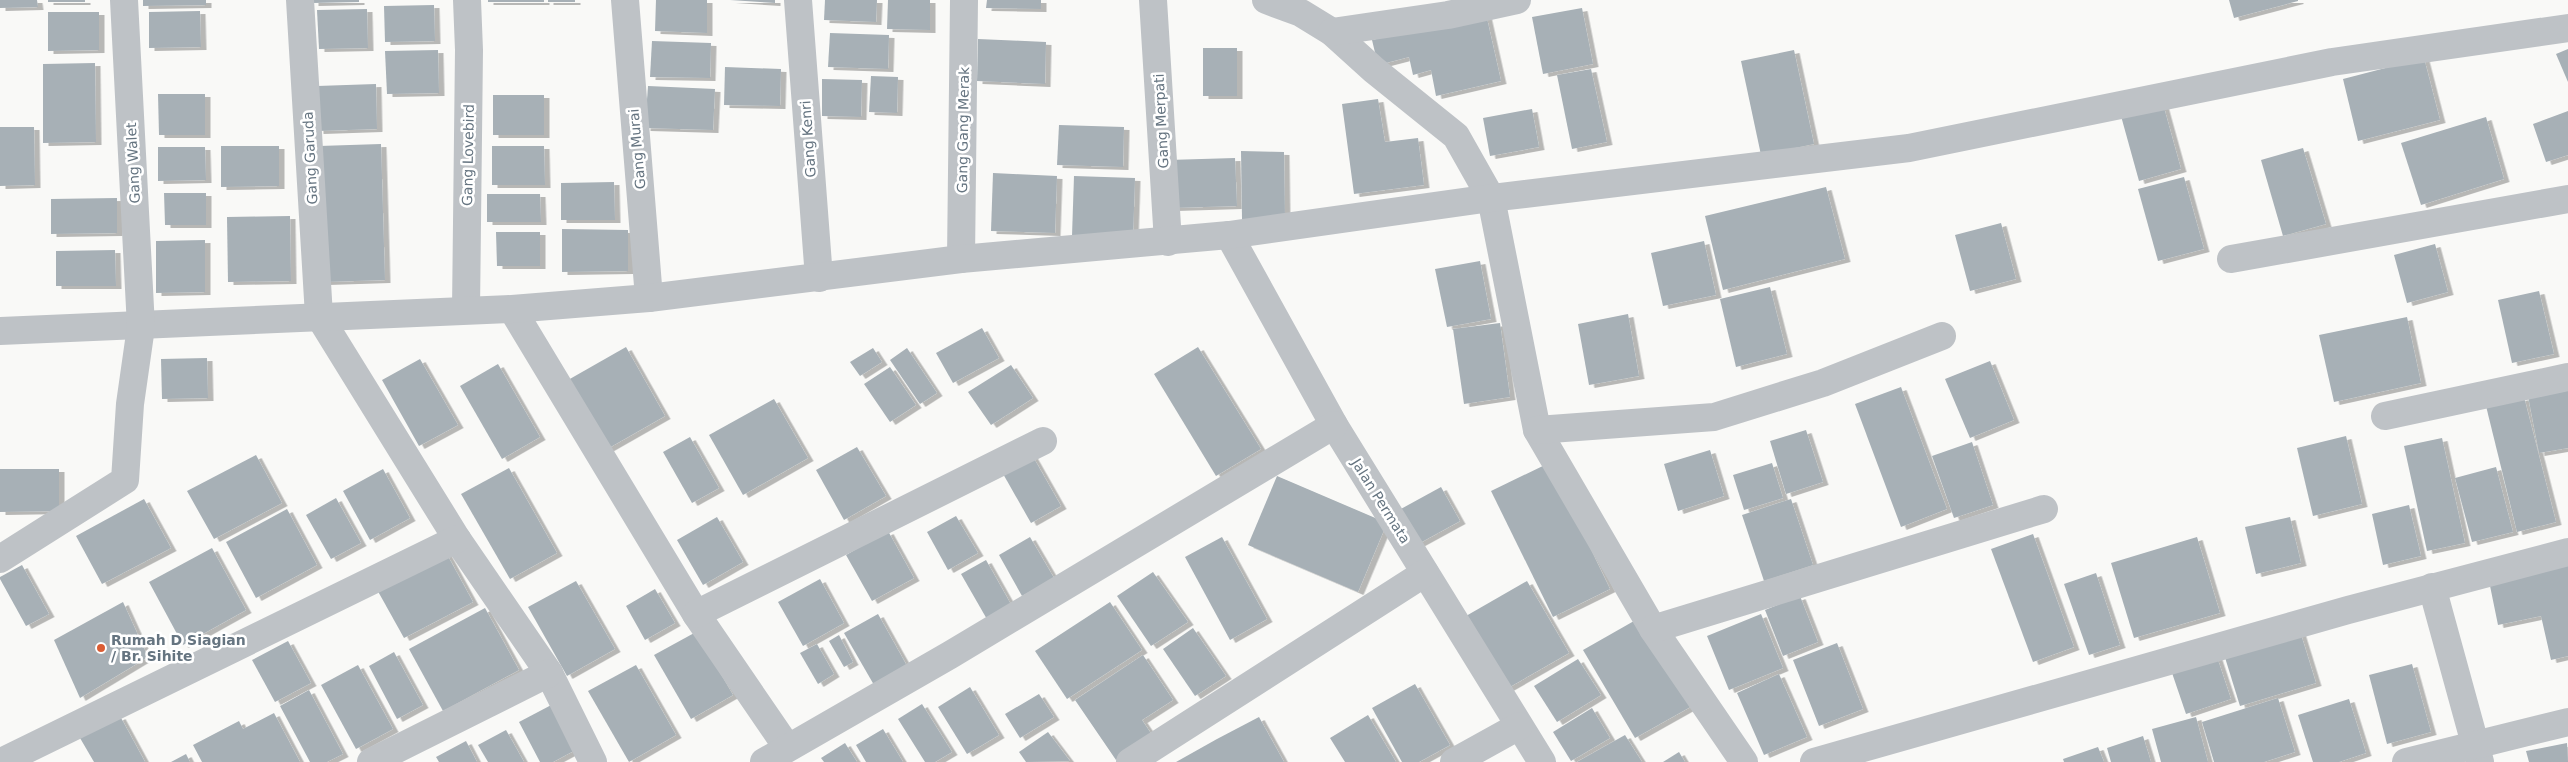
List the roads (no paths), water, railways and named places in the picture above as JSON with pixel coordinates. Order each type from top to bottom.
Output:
[{"type":"street","name":"Gang Walet","points":[[0,559],[125,480],[130,404],[141,326],[124,0]]},
{"type":"street","name":"Gang Garuda","points":[[300,0],[319,316]]},
{"type":"street","name":"Gang Lovebird","points":[[466,310],[467,0]]},
{"type":"street","name":"Gang Murai","points":[[625,0],[649,298]]},
{"type":"street","name":"Gang Kenri","points":[[798,0],[818,278]]},
{"type":"street","name":"Gang Gang Merak","points":[[962,259],[964,0]]},
{"type":"street","name":"Gang Merpati","points":[[1154,0],[1168,242]]},
{"type":"street","points":[[1266,0],[1304,6],[1374,70],[1456,136],[1491,198],[1537,430],[1653,629],[1744,762]]},
{"type":"street","points":[[1332,32],[1448,15],[1516,0]]},
{"type":"street","points":[[0,331],[512,309],[649,298],[962,259],[1168,242],[1229,235],[1491,198],[1909,148],[2332,62],[2568,28]]},
{"type":"street","points":[[2231,260],[2568,199]]},
{"type":"street","name":"Jalan Permata","points":[[1229,235],[1334,425],[1542,762]]},
{"type":"street","points":[[512,309],[696,614],[787,747]]},
{"type":"street","points":[[319,316],[457,539],[549,673],[593,762]]},
{"type":"street","points":[[1537,430],[1714,417],[1824,383],[1942,336]]},
{"type":"street","points":[[2386,416],[2568,377]]},
{"type":"street","points":[[764,762],[787,747],[950,655],[1334,425]]},
{"type":"street","points":[[696,614],[1043,441]]},
{"type":"street","points":[[1653,629],[2044,509]]},
{"type":"street","points":[[1,762],[457,539]]},
{"type":"street","points":[[1814,762],[2432,587],[2568,552]]},
{"type":"street","points":[[1130,762],[1426,574]]},
{"type":"street","points":[[2432,587],[2478,753]]},
{"type":"street","points":[[371,762],[549,673]]},
{"type":"street","points":[[2406,762],[2478,753],[2568,722]]},
{"type":"street","points":[[1454,762],[1519,726]]},
{"type":"place","name":"Rumah D Siagian / Br. Sihite","points":[[101,648]]}]
